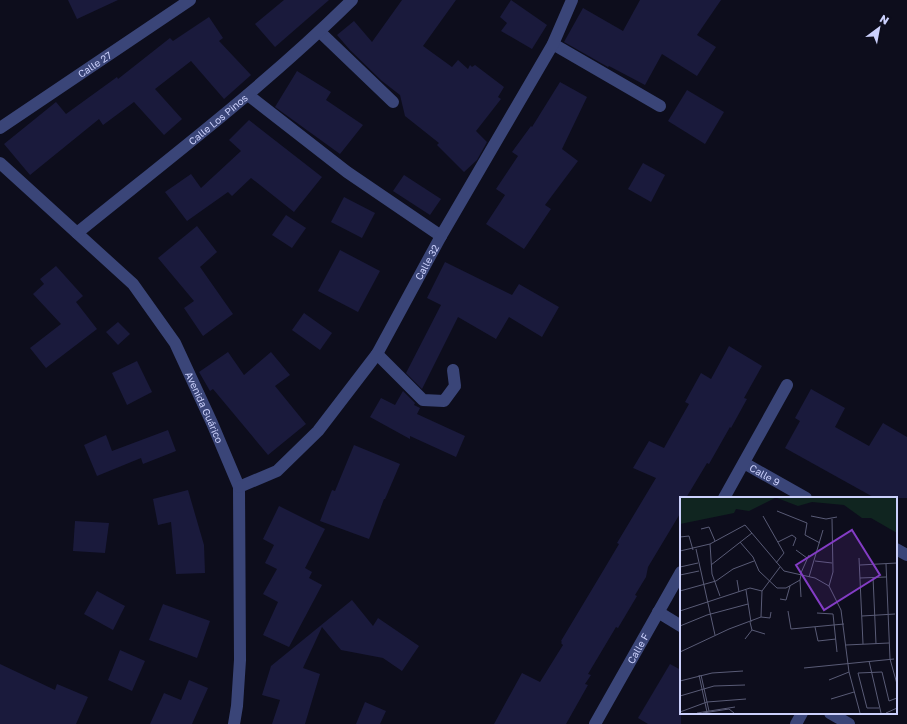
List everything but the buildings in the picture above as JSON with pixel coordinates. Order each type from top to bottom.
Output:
[{"type":"street","name":"Calle 27","points":[[0,128],[190,0]]},
{"type":"street","name":"Calle Los Pinos","points":[[77,232],[248,95],[320,32],[352,0]]},
{"type":"street","name":"Calle 32","points":[[239,487],[277,471],[318,431],[377,354],[441,236],[553,44],[572,0]]},
{"type":"street","points":[[320,32],[393,102]]},
{"type":"street","points":[[553,44],[660,106]]},
{"type":"street","points":[[248,95],[347,172],[441,236]]},
{"type":"street","name":"Avenida Guárico","points":[[0,163],[133,284],[175,343],[212,423],[239,487],[240,660],[237,706],[234,724]]},
{"type":"street","points":[[377,354],[423,400],[444,401],[455,386],[453,370]]},
{"type":"street","points":[[725,497],[787,385]]},
{"type":"street","name":"Calle 9","points":[[744,463],[804,497]]},
{"type":"street","points":[[897,550],[907,555]]},
{"type":"street","name":"Calle F","points":[[595,724],[680,574]]},
{"type":"street","points":[[658,612],[680,625]]},
{"type":"street","points":[[796,724],[801,714]]},
{"type":"street","points":[[832,714],[849,724]]}]
